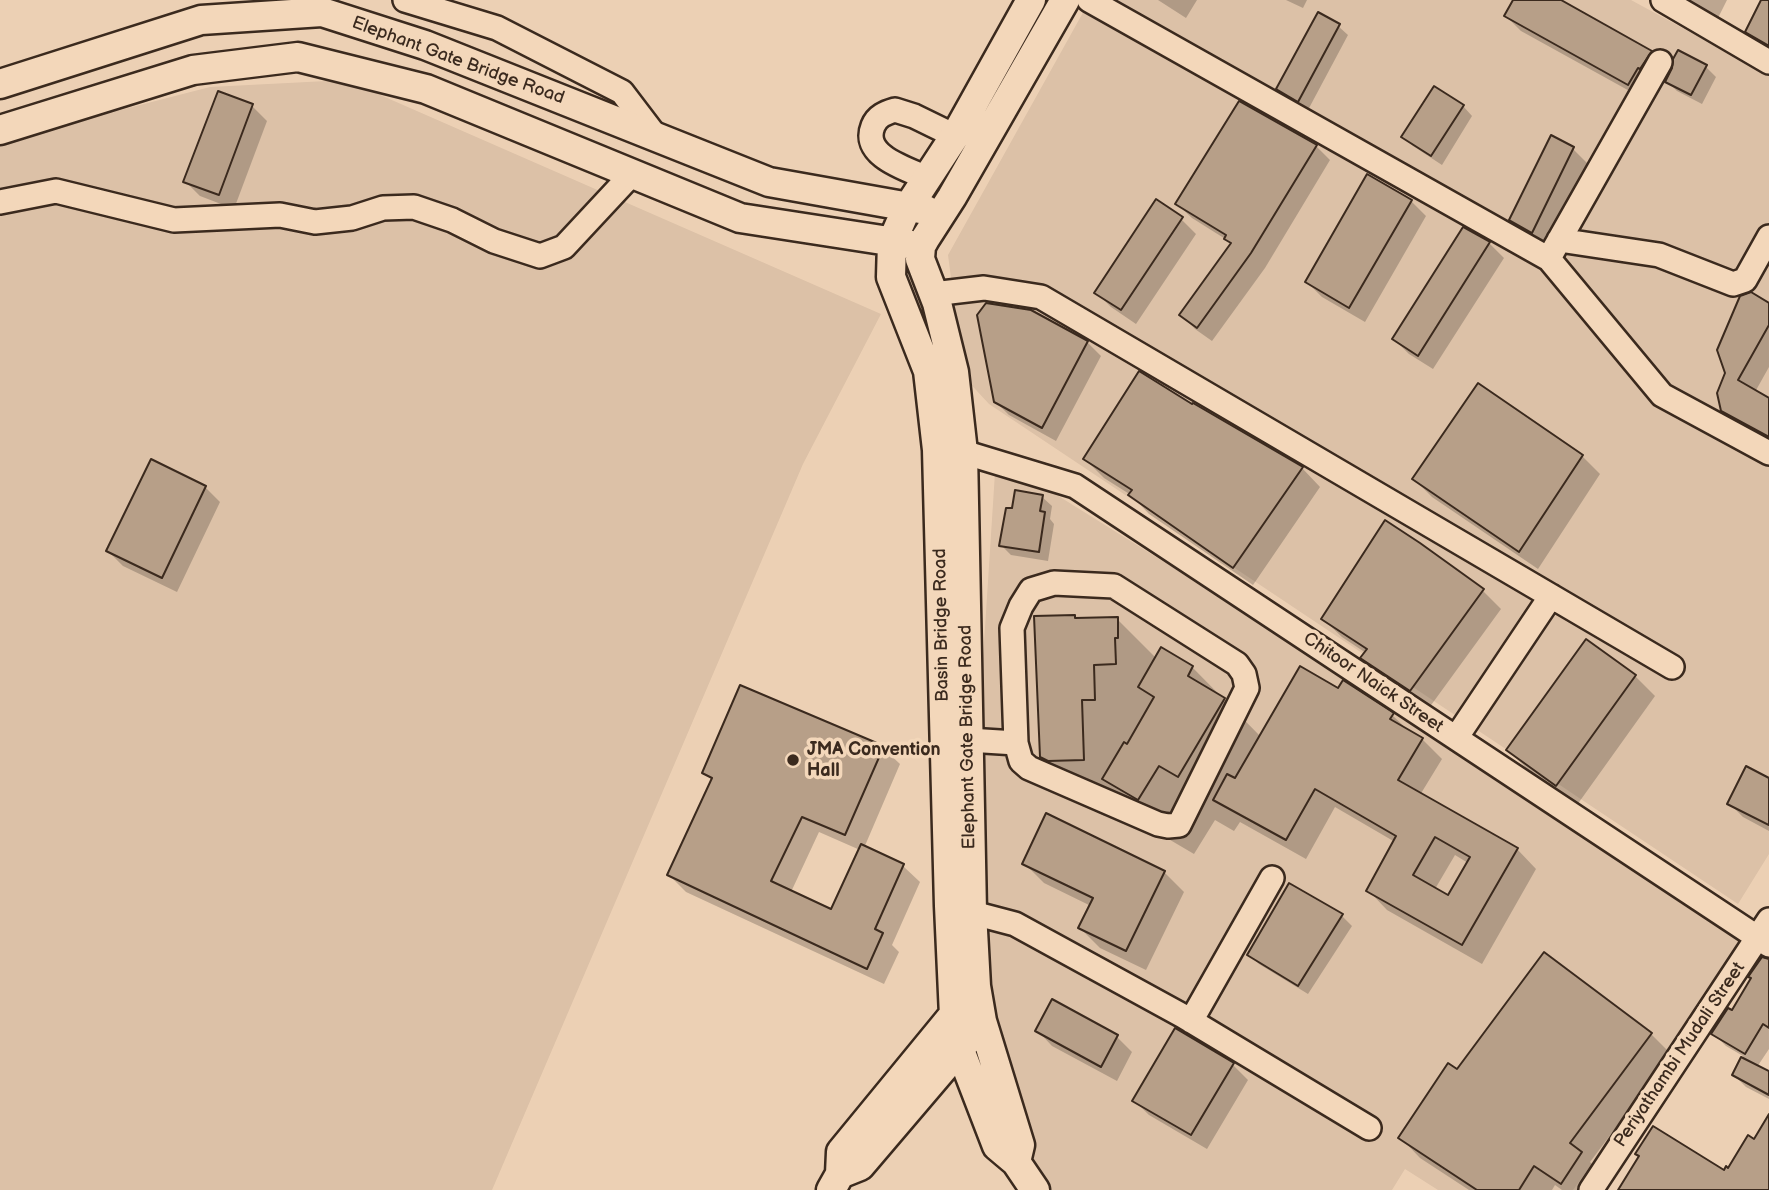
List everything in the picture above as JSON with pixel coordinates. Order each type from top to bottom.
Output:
[{"type":"main road","points":[[892,242],[918,191],[955,136],[1031,0]]},
{"type":"main road","points":[[4,129],[193,70],[298,57],[426,89],[740,218],[922,246],[1065,0]]},
{"type":"main road","name":"Elephant Gate Bridge Road","points":[[0,84],[201,20],[322,12],[425,45],[769,182],[846,195],[918,191],[942,212]]},
{"type":"main road","name":"Basin Bridge Road","points":[[892,242],[891,277],[928,371],[937,450],[960,909],[954,1016],[960,1050],[997,1146],[1016,1162],[1035,1190]]},
{"type":"main road","name":"Elephant Gate Bridge Road","points":[[922,246],[920,259],[933,294],[954,372],[963,452],[968,740],[960,909],[982,1021],[1020,1145],[1016,1162]]},
{"type":"main road","points":[[836,1182],[841,1152],[976,986]]},
{"type":"main road","points":[[836,1182],[860,1166],[982,1021]]},
{"type":"street","points":[[405,0],[497,28],[622,92],[657,138]]},
{"type":"street","points":[[1089,0],[1554,249],[1659,255],[1733,284],[1745,280],[1769,237]]},
{"type":"street","points":[[1663,0],[1769,62]]},
{"type":"street","points":[[1554,249],[1660,62]]},
{"type":"street","points":[[918,191],[893,163],[875,148],[871,139],[872,128],[878,117],[895,110],[955,136]]},
{"type":"street","points":[[0,202],[56,191],[174,220],[281,215],[315,222],[352,218],[383,208],[414,207],[452,220],[494,241],[540,256],[565,247],[632,174]]},
{"type":"street","points":[[1554,249],[1662,395],[1769,453]]},
{"type":"street","points":[[933,294],[984,288],[1041,297],[1672,667]]},
{"type":"street","name":"Chitoor Naick Street","points":[[963,452],[1075,486],[1456,738],[1765,934]]},
{"type":"street","points":[[1054,583],[1114,586],[1237,664],[1244,674],[1247,688],[1179,825],[1158,824],[1029,768],[1021,761],[1017,743],[1012,628],[1031,590],[1054,583]]},
{"type":"street","points":[[1456,738],[1551,596]]},
{"type":"street","points":[[968,740],[1017,743]]},
{"type":"street","points":[[1191,1021],[1272,878]]},
{"type":"street","points":[[960,909],[1015,924],[1191,1021],[1369,1128]]},
{"type":"street","name":"Periyathambi Mudali Street","points":[[1591,1190],[1765,934]]},
{"type":"shaded area","points":[[1090,0],[1631,0],[1769,75],[1769,854],[1738,904],[989,404],[964,377],[948,255]]},
{"type":"shaded area","points":[[346,80],[881,314],[803,464],[492,1190],[0,1190],[0,141],[210,87]]},
{"type":"shaded area","points":[[996,457],[1217,595],[1752,939],[1573,1190],[1438,1190],[1405,1169],[1392,1190],[1051,1190],[1015,1133],[999,1059],[984,900],[981,690]]},
{"type":"building","points":[[1513,0],[1561,0],[1652,51],[1628,85],[1504,16]]},
{"type":"building","points":[[1761,0],[1769,0],[1769,46],[1745,32]]},
{"type":"building","points":[[1318,12],[1340,24],[1298,102],[1276,89]]},
{"type":"building","points":[[1678,50],[1707,65],[1691,95],[1665,82]]},
{"type":"building","points":[[1434,86],[1464,105],[1431,156],[1401,137]]},
{"type":"building","points":[[218,91],[253,104],[219,195],[183,182]]},
{"type":"building","points":[[1239,101],[1317,145],[1251,253],[1197,328],[1179,315],[1231,243],[1224,239],[1226,235],[1175,204]]},
{"type":"building","points":[[1551,135],[1574,147],[1532,233],[1509,220]]},
{"type":"building","points":[[1367,174],[1412,200],[1349,308],[1305,282]]},
{"type":"building","points":[[1156,199],[1183,217],[1121,310],[1094,293]]},
{"type":"building","points":[[1463,227],[1490,242],[1418,356],[1392,339]]},
{"type":"building","points":[[1751,292],[1769,303],[1769,325],[1738,380],[1769,398],[1769,437],[1721,411],[1717,393],[1725,373],[1717,350],[1740,296]]},
{"type":"building","points":[[986,303],[1031,310],[1088,341],[1042,428],[994,402],[977,315]]},
{"type":"building","points":[[1139,371],[1303,467],[1233,568],[1128,495],[1132,490],[1083,459]]},
{"type":"building","points":[[1478,383],[1583,455],[1519,552],[1412,479]]},
{"type":"building","points":[[151,459],[206,486],[162,578],[106,551]]},
{"type":"building","points":[[1015,490],[1043,495],[1040,511],[1045,512],[1039,552],[999,546],[1006,508],[1012,508]]},
{"type":"building","points":[[1385,520],[1484,589],[1410,691],[1360,658],[1367,649],[1321,619]]},
{"type":"building","points":[[1075,615],[1075,618],[1118,617],[1118,638],[1115,638],[1116,664],[1094,665],[1095,700],[1082,700],[1084,760],[1048,761],[1040,757],[1034,616]]},
{"type":"building","points":[[1586,639],[1636,675],[1556,786],[1506,750]]},
{"type":"building","points":[[1161,647],[1193,666],[1188,676],[1225,698],[1178,777],[1159,766],[1138,800],[1102,779],[1124,742],[1127,744],[1154,697],[1138,687]]},
{"type":"building","points":[[1300,666],[1338,688],[1343,680],[1394,713],[1390,719],[1423,738],[1398,780],[1518,848],[1462,945],[1366,891],[1396,836],[1315,789],[1286,840],[1213,800],[1227,774],[1235,778]],"holes":[[[1435,837],[1470,857],[1448,895],[1413,875]]]},
{"type":"building","points":[[740,685],[884,746],[845,835],[802,817],[771,881],[831,909],[861,844],[904,864],[875,929],[883,933],[867,969],[667,875],[712,778],[702,773]]},
{"type":"building","points":[[1746,766],[1769,778],[1769,825],[1727,804]]},
{"type":"building","points":[[1046,813],[1165,871],[1126,951],[1078,928],[1093,898],[1022,864]]},
{"type":"building","points":[[1289,883],[1343,914],[1298,986],[1247,955]]},
{"type":"building","points":[[1544,952],[1652,1033],[1570,1143],[1582,1152],[1561,1184],[1534,1166],[1519,1190],[1477,1190],[1398,1138],[1448,1063],[1457,1069]]},
{"type":"building","points":[[1762,957],[1769,959],[1769,1028],[1763,1024],[1745,1054],[1711,1034],[1728,1008],[1732,1010],[1751,978],[1748,977]]},
{"type":"building","points":[[1052,999],[1118,1035],[1101,1067],[1035,1031]]},
{"type":"building","points":[[1175,1028],[1234,1063],[1191,1135],[1132,1101]]},
{"type":"building","points":[[1741,1057],[1769,1071],[1769,1095],[1732,1075]]},
{"type":"building","points":[[1769,1114],[1769,1190],[1618,1190],[1639,1156],[1635,1154],[1653,1126],[1724,1170],[1726,1166],[1728,1168],[1748,1135],[1754,1139]]},
{"type":"place","name":"JMA Convention Hall","points":[[793,760]]}]
